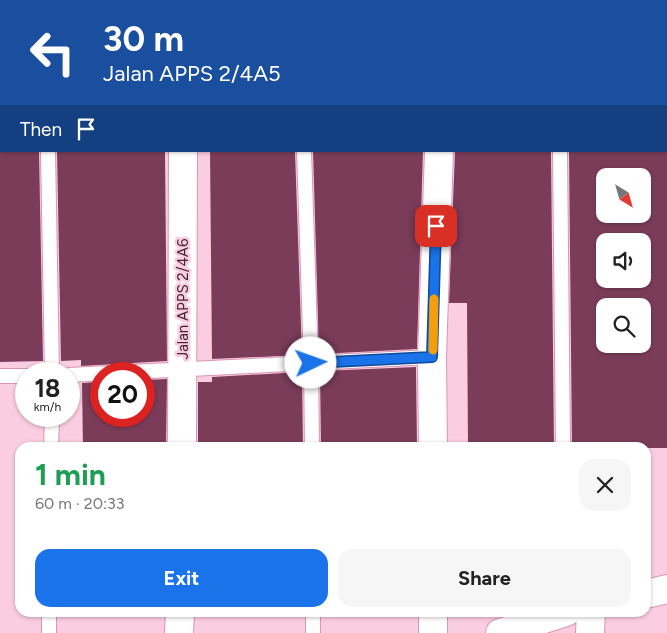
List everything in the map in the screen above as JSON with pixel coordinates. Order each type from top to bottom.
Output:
[{"type":"street","name":"Jalan APPS 2/4A6","points":[[182,442],[184,369],[183,152]]},
{"type":"street","points":[[433,442],[432,357],[439,152]]},
{"type":"street","points":[[651,593],[667,589]]},
{"type":"street","points":[[179,633],[180,617]]},
{"type":"street","points":[[433,617],[433,633]]},
{"type":"street","points":[[500,633],[552,617]]},
{"type":"street","points":[[590,633],[591,617]]},
{"type":"lane","points":[[48,152],[52,362]]},
{"type":"lane","points":[[304,152],[312,442]]},
{"type":"lane","points":[[560,152],[562,442]]},
{"type":"lane","points":[[80,374],[432,357]]},
{"type":"lane","points":[[0,376],[15,376]]},
{"type":"lane","points":[[51,442],[52,427]]},
{"type":"lane","points":[[49,617],[49,633]]},
{"type":"lane","points":[[313,617],[313,633]]},
{"type":"building","points":[[0,152],[39,152],[43,361],[0,362]]},
{"type":"building","points":[[57,152],[165,152],[167,361],[90,362],[90,365],[81,366],[81,360],[61,361]]},
{"type":"building","points":[[210,152],[295,152],[302,355],[212,359]]},
{"type":"building","points":[[313,152],[423,152],[417,349],[319,354]]},
{"type":"building","points":[[455,152],[551,152],[554,442],[468,442],[467,303],[449,303]]},
{"type":"building","points":[[569,152],[667,152],[667,448],[651,448],[651,442],[572,442]]},
{"type":"building","points":[[416,367],[417,442],[321,442],[320,371]]},
{"type":"building","points":[[302,372],[303,442],[198,442],[198,382],[212,382],[212,377]]},
{"type":"building","points":[[167,379],[166,442],[83,442],[82,383],[90,383],[90,427],[155,427],[155,380]]},
{"type":"slow traffic","points":[[433,350],[434,299]]},
{"type":"route","points":[[311,363],[432,357],[436,226]]}]
